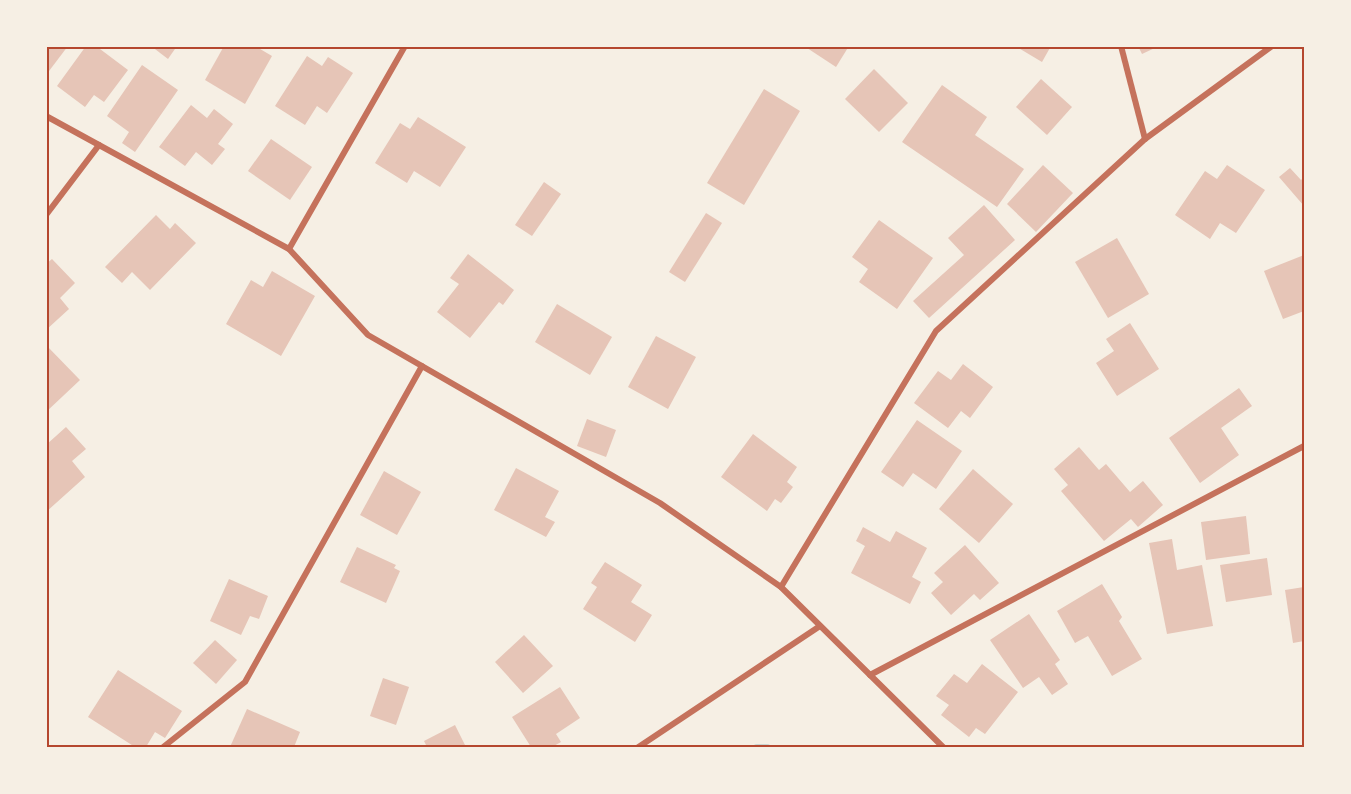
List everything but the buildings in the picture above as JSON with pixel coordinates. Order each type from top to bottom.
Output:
[{"type":"street","points":[[290,249],[405,46]]},
{"type":"street","points":[[1121,46],[1145,139]]},
{"type":"street","points":[[781,587],[936,331],[1145,139],[1272,46]]},
{"type":"street","points":[[46,116],[290,249],[368,334],[660,503],[781,587],[944,747]]},
{"type":"street","points":[[46,215],[99,145]]},
{"type":"street","points":[[162,747],[245,682],[422,366]]},
{"type":"street","points":[[870,675],[1305,446]]},
{"type":"street","points":[[637,747],[820,626]]},
{"type":"waterway","points":[[757,748],[767,748]]}]
